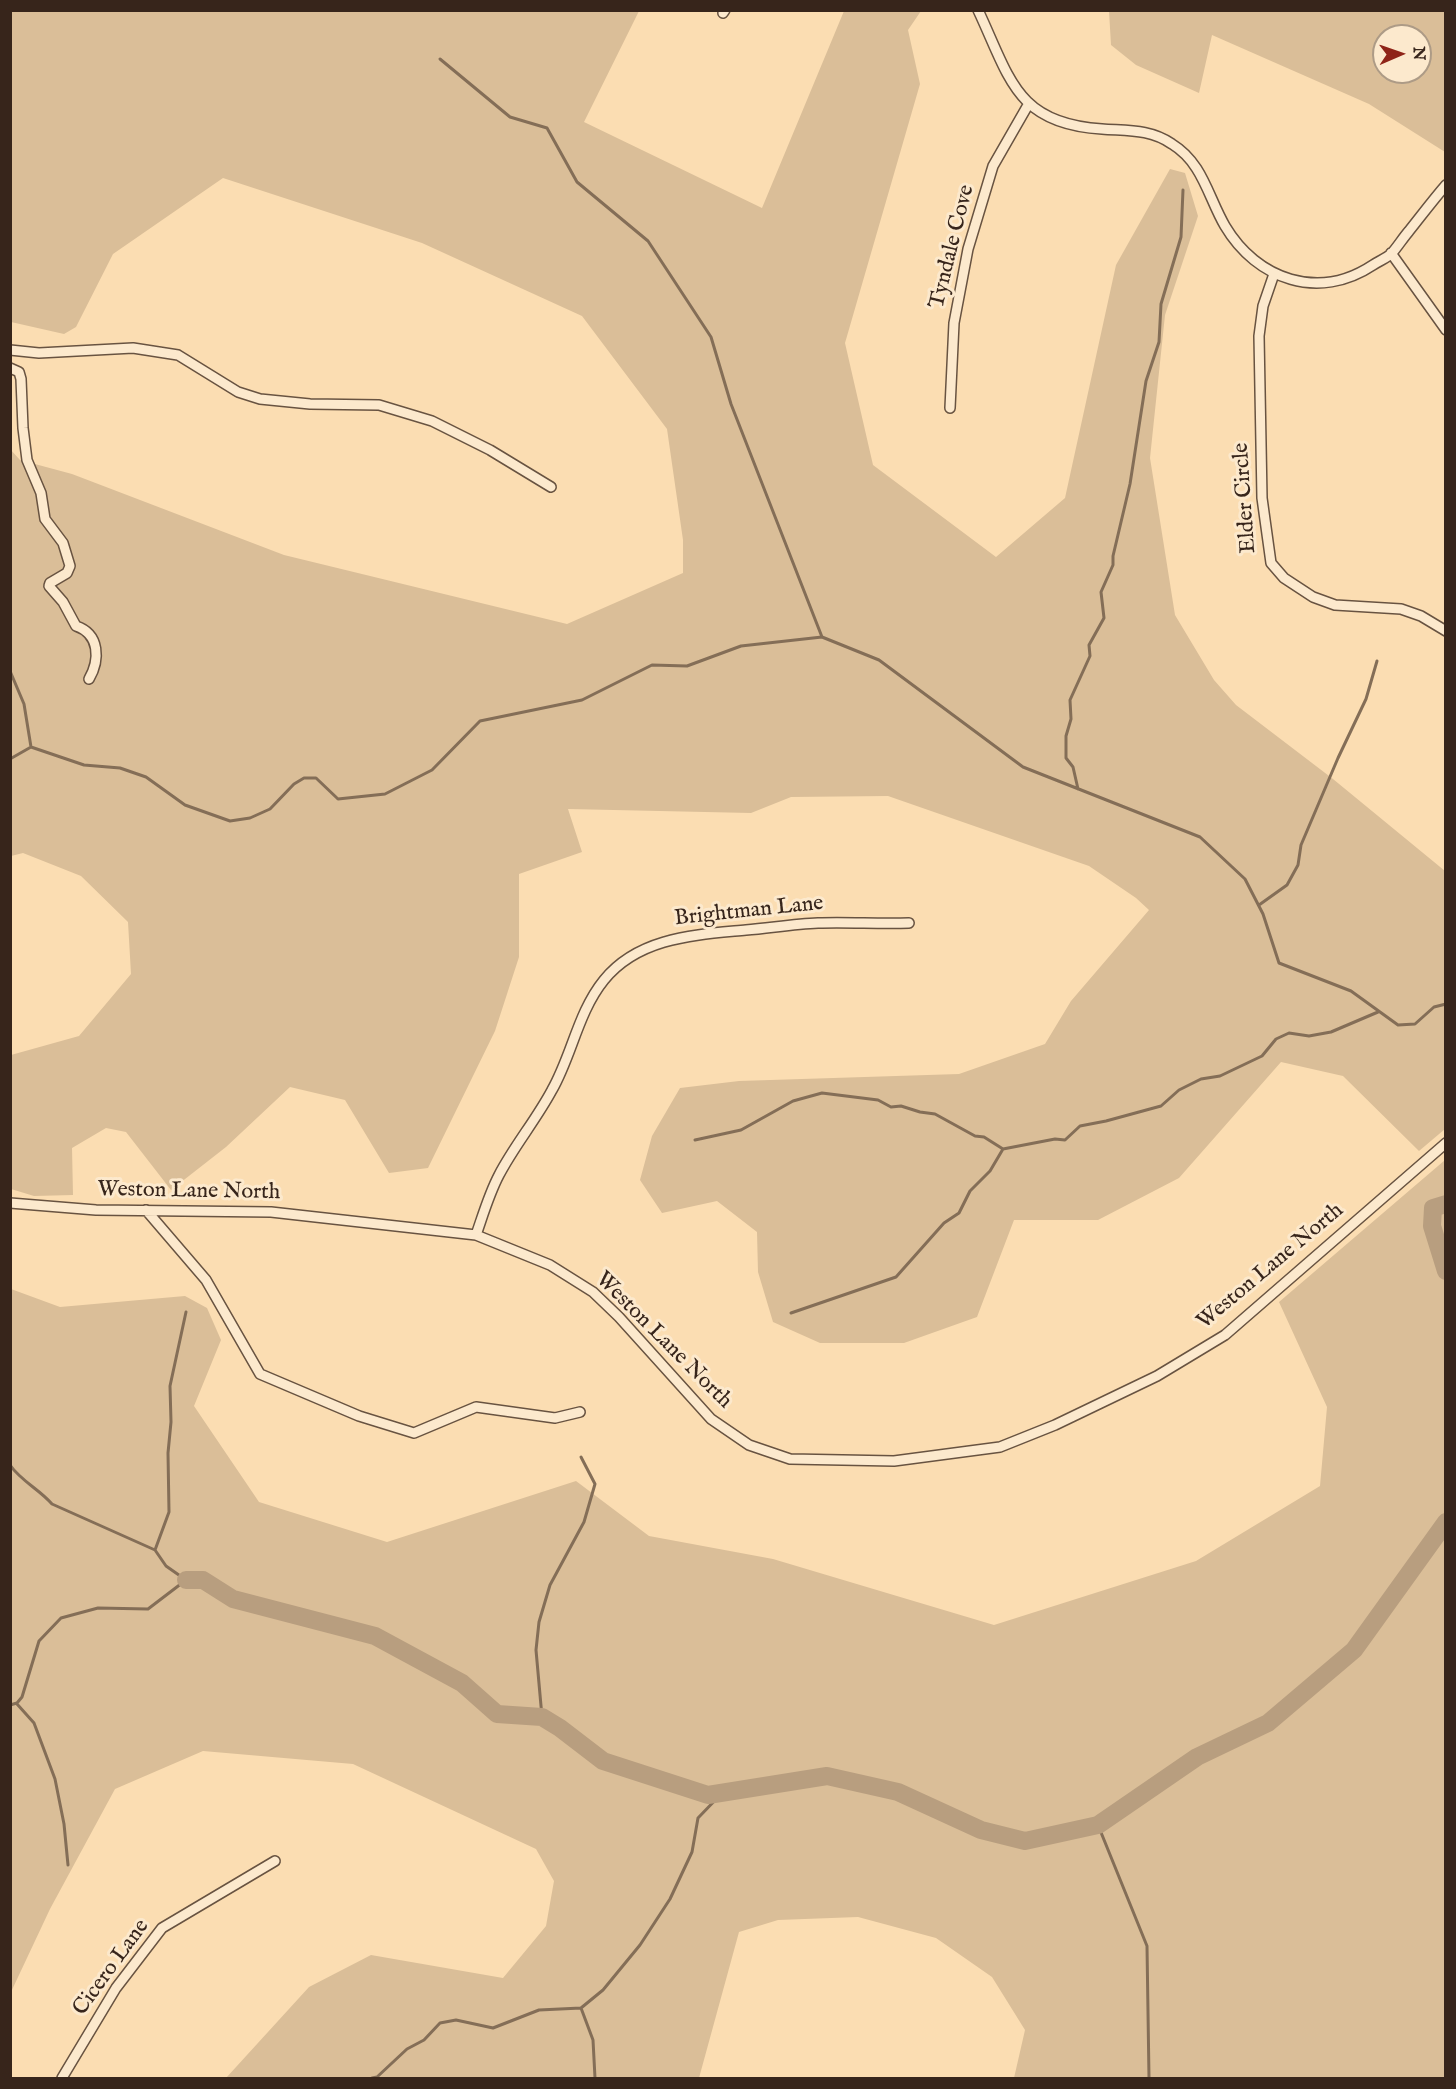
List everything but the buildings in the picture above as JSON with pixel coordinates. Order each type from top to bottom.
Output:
[{"type":"street","points":[[978,10],[1012,81],[1028,105],[1063,124],[1084,128],[1138,130],[1154,134],[1172,144],[1186,154],[1199,169],[1225,226],[1237,243],[1249,257],[1274,274],[1312,284],[1359,274],[1391,253],[1446,185]]},
{"type":"street","name":"Tyndale Cove","points":[[950,408],[954,322],[968,249],[993,166],[1028,105]]},
{"type":"street","points":[[1391,253],[1446,330]]},
{"type":"street","name":"Elder Circle","points":[[1274,274],[1263,306],[1259,336],[1262,498],[1271,562],[1284,578],[1313,597],[1335,605],[1401,609],[1421,616],[1446,631]]},
{"type":"street","points":[[10,350],[39,353],[134,348],[178,355],[238,392],[260,399],[310,404],[379,405],[432,421],[490,450],[551,487]]},
{"type":"street","points":[[10,368],[19,372],[21,379],[27,460],[41,493],[45,519],[63,543],[69,566],[67,573],[53,581],[50,586],[63,602],[76,626],[91,634],[96,660],[95,668],[89,679]]},
{"type":"street","name":"Brightman Lane","points":[[476,1235],[498,1175],[552,1091],[566,1063],[588,1003],[616,967],[646,948],[683,936],[817,923],[909,923]]},
{"type":"street","name":"Weston Lane North","points":[[10,1203],[96,1210],[271,1212],[476,1235],[550,1265],[593,1292],[619,1317],[711,1419],[749,1444],[790,1459],[894,1461],[1000,1447],[1055,1425],[1157,1377],[1225,1335],[1446,1143]]},
{"type":"street","points":[[146,1210],[206,1280],[260,1374],[358,1416],[414,1432],[476,1407],[555,1418],[580,1412]]},
{"type":"street","name":"Cicero Lane","points":[[62,2079],[116,1988],[162,1928],[275,1861]]},
{"type":"shaded area","points":[[11,11],[639,11],[584,122],[762,208],[844,11],[921,11],[908,30],[920,84],[845,343],[873,465],[996,557],[1065,498],[1116,265],[1170,169],[1185,173],[1198,216],[1165,315],[1150,458],[1175,615],[1214,680],[1236,705],[1333,779],[1445,871],[1445,1129],[1419,1151],[1343,1076],[1281,1062],[1179,1178],[1098,1220],[1014,1220],[977,1317],[904,1343],[820,1343],[773,1322],[758,1272],[757,1232],[717,1201],[662,1213],[640,1180],[652,1136],[680,1088],[739,1081],[959,1074],[1045,1044],[1071,1001],[1149,910],[1136,898],[1089,866],[888,796],[791,797],[751,813],[568,809],[582,852],[519,874],[519,957],[495,1031],[428,1168],[389,1173],[345,1100],[290,1087],[226,1147],[171,1190],[126,1132],[106,1128],[72,1148],[73,1195],[34,1196],[11,1189],[11,1055],[79,1036],[131,974],[128,922],[81,876],[23,853],[11,856],[10,449],[20,460],[72,474],[284,555],[567,624],[683,573],[683,540],[667,429],[582,316],[422,243],[223,178],[113,254],[76,327],[64,334],[11,322]]},
{"type":"shaded area","points":[[1109,11],[1445,11],[1445,152],[1369,104],[1212,35],[1199,93],[1136,65],[1111,45]]},
{"type":"shaded area","points":[[1445,1160],[1445,2078],[1014,2078],[1025,2030],[992,1977],[936,1938],[858,1917],[778,1920],[739,1932],[699,2078],[226,2078],[309,1987],[371,1955],[503,1978],[546,1926],[554,1881],[536,1849],[353,1764],[203,1751],[115,1789],[50,1909],[11,1992],[11,1289],[60,1307],[185,1296],[207,1308],[221,1340],[194,1406],[259,1502],[387,1542],[576,1481],[649,1536],[773,1559],[994,1625],[1196,1561],[1320,1486],[1327,1407],[1279,1302]]},
{"type":"waterway","points":[[440,59],[510,117],[547,128],[577,182],[648,241],[711,337],[731,404],[822,637],[879,660],[1023,767],[1200,837],[1245,879],[1263,914],[1279,963],[1351,991],[1398,1025],[1415,1024],[1434,1007],[1446,1004]]},
{"type":"waterway","points":[[1078,789],[1073,767],[1066,758],[1066,736],[1071,719],[1070,700],[1090,656],[1089,645],[1104,618],[1101,592],[1113,565],[1113,556],[1130,484],[1146,381],[1159,342],[1161,304],[1181,237],[1183,190]]},
{"type":"waterway","points":[[10,671],[24,704],[31,747],[84,765],[120,768],[146,777],[185,805],[230,821],[250,818],[270,809],[294,784],[304,778],[316,778],[338,799],[385,794],[432,770],[480,721],[582,700],[652,665],[687,666],[741,646],[822,637]]},
{"type":"waterway","points":[[1259,905],[1287,885],[1298,865],[1301,845],[1366,699],[1377,661]]},
{"type":"waterway","points":[[10,759],[31,747]]},
{"type":"waterway","points":[[791,1313],[896,1277],[944,1223],[959,1213],[970,1191],[990,1171],[1003,1149],[1055,1139],[1065,1140],[1080,1126],[1161,1106],[1179,1090],[1201,1079],[1220,1076],[1262,1056],[1276,1039],[1289,1033],[1309,1036],[1331,1032],[1378,1012]]},
{"type":"waterway","points":[[695,1140],[741,1130],[793,1101],[822,1093],[878,1100],[891,1107],[901,1106],[935,1114],[975,1136],[984,1137],[1003,1149]]},
{"type":"waterway","points":[[1446,1204],[1433,1208],[1432,1226],[1446,1271]]},
{"type":"waterway","points":[[155,1550],[169,1512],[170,1386],[186,1312]]},
{"type":"waterway","points":[[542,1717],[536,1650],[539,1622],[550,1585],[584,1522],[595,1484],[581,1457]]},
{"type":"waterway","points":[[10,1465],[19,1476],[52,1504],[155,1550],[166,1566],[186,1580],[148,1609],[98,1608],[61,1618],[39,1641],[22,1697],[17,1703],[10,1705]]},
{"type":"waterway","points":[[186,1580],[203,1580],[233,1599],[375,1636],[462,1683],[497,1714],[542,1717],[603,1761],[708,1795],[827,1776],[898,1792],[981,1830],[1025,1841],[1098,1825],[1197,1757],[1268,1723],[1354,1650],[1446,1522]]},
{"type":"waterway","points":[[17,1704],[34,1723],[55,1779],[64,1824],[68,1865]]},
{"type":"waterway","points":[[372,2078],[377,2077],[407,2049],[424,2040],[440,2023],[456,2020],[493,2028],[539,2010],[581,2008],[603,1990],[640,1945],[670,1899],[692,1852],[698,1818],[723,1792]]},
{"type":"waterway","points":[[1098,1825],[1147,1946],[1149,2078]]},
{"type":"waterway","points":[[581,2008],[593,2040],[595,2078]]}]
